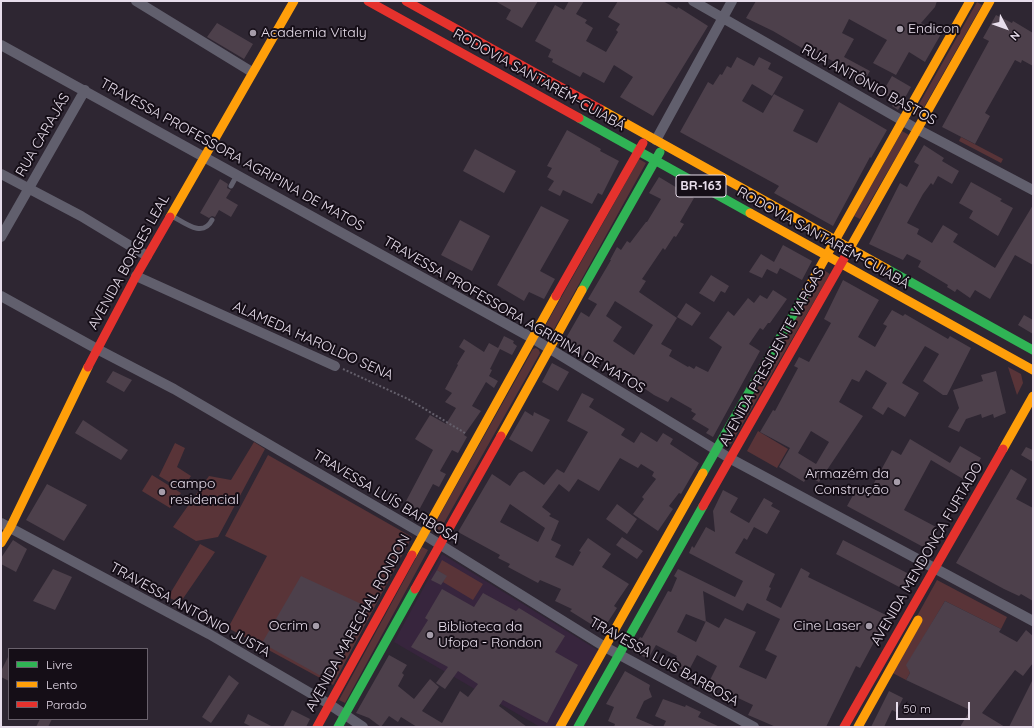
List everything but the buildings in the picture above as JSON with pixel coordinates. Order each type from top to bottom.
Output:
[{"type":"main road","name":"AVENIDA BORGES LEAL","points":[[1,543],[10,528],[97,350],[136,276],[204,155],[294,1]]},
{"type":"main road","name":"RODOVIA SANTARÉM-CUIABÁ","points":[[368,1],[841,265],[1033,370]]},
{"type":"main road","name":"RODOVIA SANTARÉM-CUIABÁ","points":[[406,1],[1033,350]]},
{"type":"main road","name":"AVENIDA PRESIDENTE VARGAS","points":[[560,727],[970,1]]},
{"type":"main road","name":"AVENIDA PRESIDENTE VARGAS","points":[[578,727],[618,654],[841,265],[990,1]]},
{"type":"main road","name":"AVENIDA MARECHAL RONDON","points":[[316,727],[532,338],[638,151],[656,140]]},
{"type":"main road","name":"AVENIDA MARECHAL RONDON","points":[[338,727],[655,160],[656,140]]},
{"type":"main road","name":"AVENIDA MENDONÇA FURTADO","points":[[844,727],[942,573],[1033,396]]},
{"type":"main road","name":"AVENIDA MENDONÇA FURTADO","points":[[858,727],[924,609]]},
{"type":"street","points":[[136,1],[252,72]]},
{"type":"street","name":"RUA ANTÔNIO BASTOS","points":[[693,1],[902,121],[1033,190]]},
{"type":"street","name":"AVENIDA MARECHAL RONDON","points":[[656,140],[732,1]]},
{"type":"street","name":"TRAVESSA PROFESSORA AGRIPINA DE MATOS","points":[[1,45],[204,155],[532,338],[716,450],[1033,621]]},
{"type":"street","name":"RUA CARAJÁS","points":[[1,236],[63,131],[85,90]]},
{"type":"street","points":[[1,174],[81,216],[147,256]]},
{"type":"street","name":"ALAMEDA HAROLDO SENA","points":[[136,276],[335,366]]},
{"type":"street","name":"TRAVESSA LUÍS BARBOSA","points":[[1,296],[97,350],[174,389],[423,534],[605,647],[754,727]]},
{"type":"street","name":"TRAVESSA ANTÔNIO JUSTA","points":[[1,523],[209,634],[346,714],[363,727]]},
{"type":"lane","points":[[231,186],[238,174]]},
{"type":"lane","points":[[170,215],[200,230],[207,227],[212,220]]},
{"type":"path","name":"ALAMEDA HAROLDO SENA","points":[[335,366],[408,399],[475,440]]},
{"type":"shaded area","points":[[977,2],[982,5],[919,116],[914,113]]},
{"type":"shaded area","points":[[902,131],[909,135],[860,219],[854,216]]},
{"type":"shaded area","points":[[961,137],[1003,159],[1001,163],[959,141]]},
{"type":"shaded area","points":[[639,159],[646,163],[553,331],[548,333],[544,328]]},
{"type":"shaded area","points":[[822,269],[830,274],[731,444],[728,443]]},
{"type":"shaded area","points":[[536,348],[540,353],[440,530],[433,527],[533,349]]},
{"type":"shaded area","points":[[1008,367],[1021,374],[1023,383],[1017,395]]},
{"type":"shaded area","points":[[758,431],[788,449],[777,468],[747,451]]},
{"type":"shaded area","points":[[254,442],[265,449],[218,537],[196,541],[173,527],[209,476],[231,480]]},
{"type":"shaded area","points":[[175,443],[185,448],[177,467],[191,476],[182,490],[159,476]]},
{"type":"shaded area","points":[[268,455],[412,537],[333,685],[228,628],[267,556],[225,536]]},
{"type":"shaded area","name":"campo residencial","points":[[152,475],[181,493],[170,508],[142,491]]},
{"type":"shaded area","points":[[200,544],[215,552],[180,603],[168,597]]},
{"type":"shaded area","points":[[422,547],[428,550],[345,703],[339,700]]},
{"type":"shaded area","points":[[442,554],[599,651],[557,727],[540,727],[394,642]]},
{"type":"shaded area","points":[[442,560],[483,584],[473,600],[443,582],[446,576],[437,570]]},
{"type":"shaded area","points":[[937,580],[1007,617],[1001,629],[945,601],[907,665],[910,673],[906,680],[887,670]]},
{"type":"traffic: fast","points":[[579,118],[750,213]]},
{"type":"traffic: fast","points":[[582,290],[660,152]]},
{"type":"traffic: fast","points":[[887,269],[1033,350]]},
{"type":"traffic: fast","points":[[703,473],[806,292]]},
{"type":"traffic: fast","points":[[578,727],[703,506]]},
{"type":"traffic: fast","points":[[338,727],[415,589]]},
{"type":"traffic: slow","points":[[170,217],[294,1]]},
{"type":"traffic: slow","points":[[806,292],[970,1]]},
{"type":"traffic: slow","points":[[850,248],[990,1]]},
{"type":"traffic: slow","points":[[600,109],[887,269]]},
{"type":"traffic: slow","points":[[750,213],[1033,370]]},
{"type":"traffic: slow","points":[[501,436],[582,290]]},
{"type":"traffic: slow","points":[[412,555],[556,296]]},
{"type":"traffic: slow","points":[[1,543],[10,528],[88,367]]},
{"type":"traffic: slow","points":[[1003,449],[1033,396]]},
{"type":"traffic: slow","points":[[560,727],[703,473]]},
{"type":"traffic: slow","points":[[858,727],[918,620]]},
{"type":"traffic: jam","points":[[368,1],[579,118]]},
{"type":"traffic: jam","points":[[406,1],[600,109]]},
{"type":"traffic: jam","points":[[556,296],[643,143]]},
{"type":"traffic: jam","points":[[88,367],[136,276],[170,217]]},
{"type":"traffic: jam","points":[[703,506],[850,248]]},
{"type":"traffic: jam","points":[[415,589],[501,436]]},
{"type":"traffic: jam","points":[[844,727],[1003,449]]},
{"type":"traffic: jam","points":[[317,727],[412,555]]},
{"type":"place","name":"Endicon","points":[[900,29]]},
{"type":"place","name":"Academia Vitaly","points":[[253,33]]},
{"type":"place","name":"Armazém da Construção","points":[[897,482]]},
{"type":"place","name":"campo residencial","points":[[162,492]]},
{"type":"place","name":"Ocrim","points":[[316,626]]},
{"type":"place","name":"Cine Laser","points":[[869,626]]},
{"type":"place","name":"Biblioteca da Ufopa - Rondon","points":[[430,635]]}]
